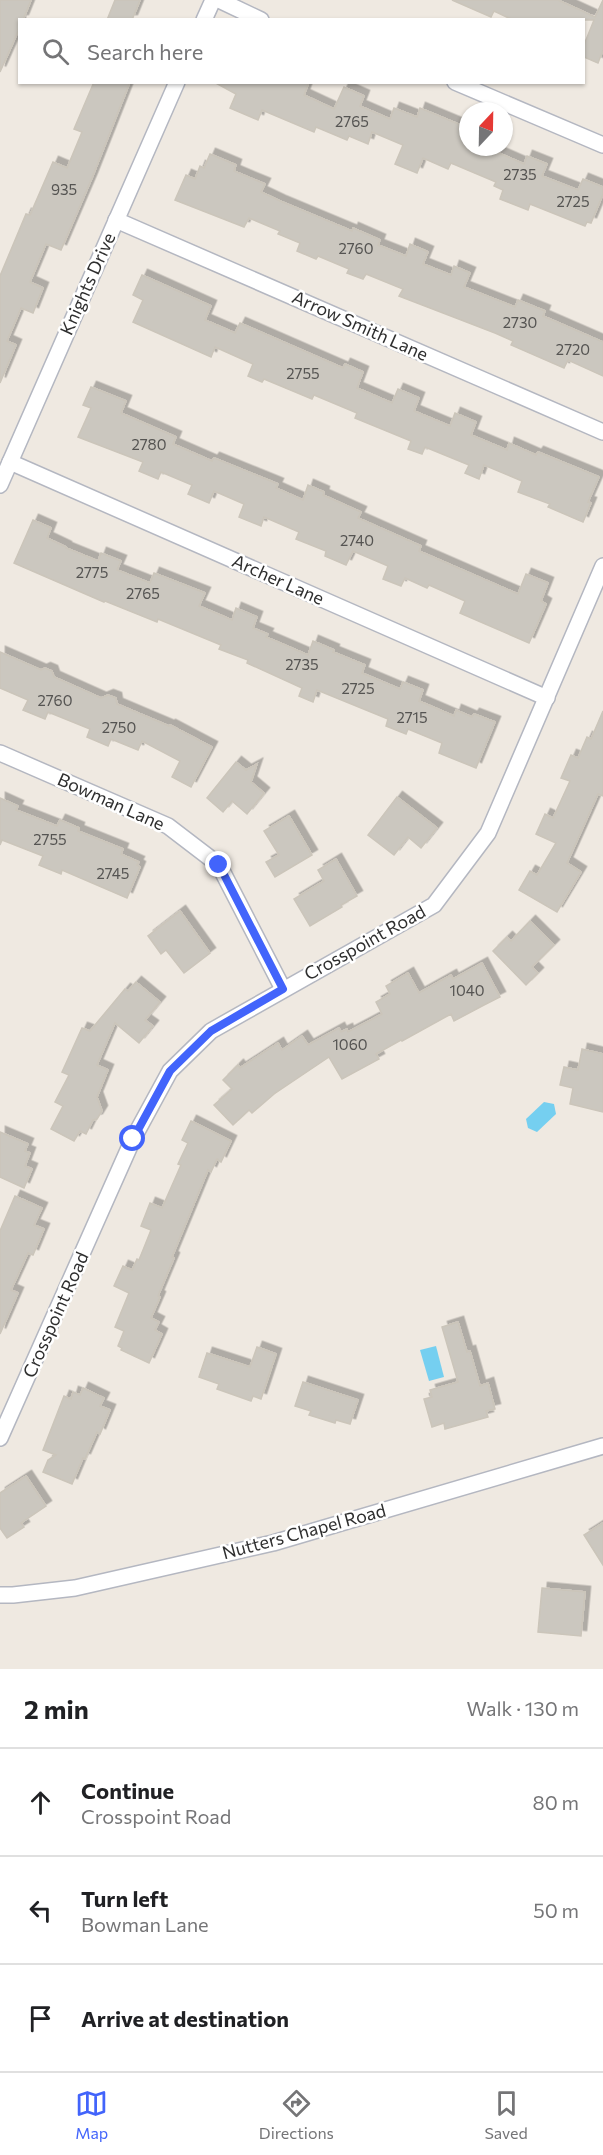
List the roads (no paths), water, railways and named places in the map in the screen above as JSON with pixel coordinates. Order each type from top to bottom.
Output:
[{"type":"street","points":[[205,18],[213,0]]},
{"type":"street","points":[[219,0],[257,18]]},
{"type":"street","name":"Knights Drive","points":[[0,485],[176,84]]},
{"type":"street","points":[[460,84],[603,145]]},
{"type":"street","name":"Arrow Smith Lane","points":[[116,220],[603,432]]},
{"type":"street","name":"Archer Lane","points":[[10,462],[547,698]]},
{"type":"street","name":"Crosspoint Road","points":[[0,1438],[133,1139],[170,1071],[211,1031],[434,905],[488,833],[603,566]]},
{"type":"street","name":"Bowman Lane","points":[[0,753],[168,826],[219,865],[283,989]]},
{"type":"street","name":"Nutters Chapel Road","points":[[0,1595],[13,1596],[75,1588],[273,1543],[603,1446]]},
{"type":"water","points":[[544,1102],[554,1104],[556,1114],[537,1132],[528,1128],[526,1119]]},
{"type":"water","points":[[436,1346],[444,1377],[429,1381],[420,1350]]}]
